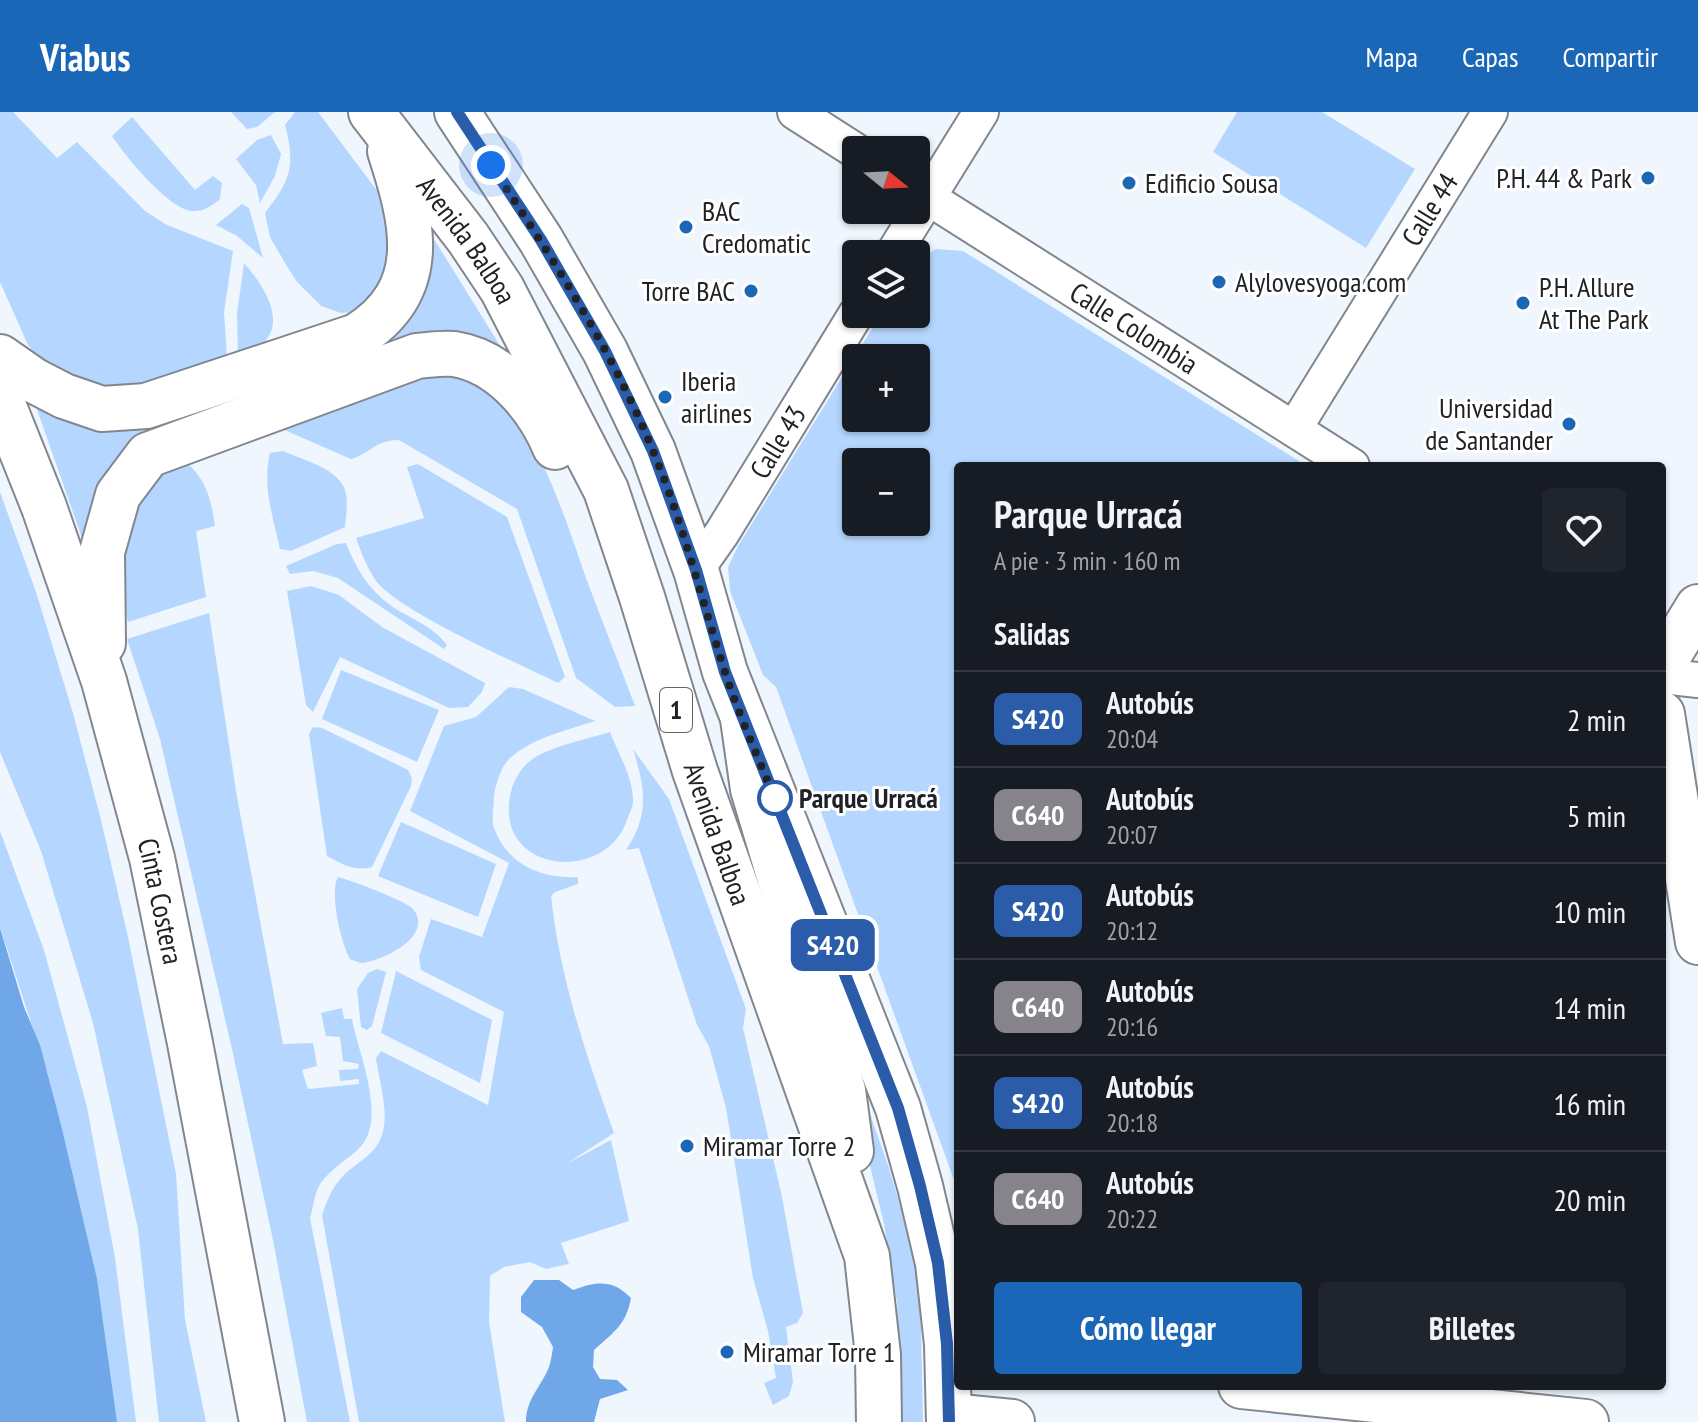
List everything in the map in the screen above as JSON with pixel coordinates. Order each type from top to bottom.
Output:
[{"type":"main road","points":[[0,357],[54,391],[102,409],[146,406],[357,336],[377,323],[391,308],[404,288],[410,257],[403,193],[376,119]]},
{"type":"main road","name":"Avenida Balboa","points":[[376,119],[468,238],[502,289],[606,490],[695,771],[867,1256],[878,1355],[879,1422]]},
{"type":"main road","name":"1","points":[[475,122],[605,351],[653,451],[696,570],[725,672],[898,1108],[948,1277]]},
{"type":"main road","points":[[104,681],[102,552],[118,495],[148,455],[417,356],[455,354],[477,362],[515,385],[546,424],[616,585],[656,644]]},
{"type":"main road","name":"Cinta Costera","points":[[0,397],[44,507],[104,681],[152,858],[262,1422]]},
{"type":"main road","points":[[1666,659],[1698,607]]},
{"type":"main road","points":[[743,719],[753,789],[843,1090],[867,1256]]},
{"type":"main road","points":[[1666,739],[1698,942]]},
{"type":"main road","points":[[948,1277],[947,1344],[953,1408],[1012,1422]]},
{"type":"main road","points":[[1261,1390],[1374,1412],[1586,1422]]},
{"type":"street","points":[[795,112],[842,142]]},
{"type":"street","points":[[930,183],[981,112]]},
{"type":"street","name":"Calle 44","points":[[1294,429],[1490,112]]},
{"type":"street","name":"Calle Colombia","points":[[930,199],[1346,462]]},
{"type":"street","name":"Calle 43","points":[[696,570],[722,533],[847,328]]},
{"type":"street","points":[[1666,676],[1698,680]]},
{"type":"shaded area","points":[[0,112],[13,112],[57,158],[77,142],[145,211],[167,225],[233,251],[224,312],[227,358],[217,366],[109,393],[46,367],[28,345],[0,282]]},
{"type":"shaded area","points":[[231,112],[275,112],[257,127],[247,129]]},
{"type":"shaded area","points":[[295,112],[318,112],[384,200],[394,253],[371,300],[356,312],[341,313],[321,306],[297,282],[270,237],[265,213],[280,192],[288,172],[290,152],[285,125]]},
{"type":"shaded area","points":[[1237,112],[1322,112],[1415,169],[1366,248],[1213,152]]},
{"type":"shaded area","points":[[132,117],[195,190],[213,176],[222,183],[220,199],[204,209],[191,211],[159,191],[112,136]]},
{"type":"shaded area","points":[[271,135],[281,154],[275,176],[260,203],[256,185],[236,159],[257,140]]},
{"type":"shaded area","points":[[242,204],[249,208],[263,258],[237,236],[216,225]]},
{"type":"shaded area","points":[[424,223],[517,373],[490,355],[265,384],[383,337]]},
{"type":"shaded area","name":"Parque Urracá","points":[[936,249],[963,251],[1301,462],[954,462],[954,1180],[776,687],[763,675],[730,591],[728,567],[738,546],[842,377],[842,432],[930,432],[930,344],[863,344],[872,328],[930,328],[930,252]]},
{"type":"shaded area","points":[[244,263],[266,293],[273,320],[262,348],[238,356],[237,314]]},
{"type":"shaded area","points":[[423,374],[443,375],[479,386],[512,413],[526,434],[563,512],[635,706],[615,707],[576,678],[517,509],[399,440],[383,442],[351,459],[273,425]]},
{"type":"shaded area","points":[[229,394],[231,405],[83,541],[33,398]]},
{"type":"shaded area","points":[[283,451],[330,472],[343,485],[347,498],[345,527],[291,551],[280,549],[267,477],[270,453]]},
{"type":"shaded area","points":[[181,458],[196,472],[209,496],[215,526],[196,531],[206,597],[128,622],[116,565],[143,485]]},
{"type":"shaded area","points":[[418,464],[507,517],[565,677],[558,683],[430,620],[386,591],[374,578],[356,538],[424,518],[407,467]]},
{"type":"shaded area","points":[[0,492],[36,592],[73,713],[128,937],[176,1174],[185,1320],[206,1422],[159,1422],[138,1229],[93,1023],[41,851],[0,752]]},
{"type":"shaded area","points":[[346,543],[375,592],[390,605],[435,632],[447,645],[444,649],[338,578],[313,571],[290,574],[286,566]]},
{"type":"shaded area","points":[[311,586],[339,595],[382,627],[485,683],[482,692],[468,707],[449,708],[340,657],[313,712],[306,705],[287,591]]},
{"type":"shaded area","points":[[209,613],[237,797],[283,1044],[313,1043],[317,1066],[302,1070],[308,1089],[359,1084],[359,1079],[340,1081],[339,1070],[358,1069],[359,1064],[343,1061],[340,1037],[326,1036],[321,1013],[342,1008],[344,1019],[352,1019],[368,1083],[371,1101],[369,1132],[362,1145],[322,1181],[310,1218],[350,1422],[307,1422],[273,1240],[232,1049],[160,739],[127,639]]},
{"type":"shaded area","points":[[341,670],[439,710],[417,762],[322,719]]},
{"type":"shaded area","points":[[509,687],[523,689],[595,721],[539,740],[510,758],[497,782],[493,821],[500,841],[508,852],[527,867],[551,875],[578,877],[578,884],[551,896],[555,927],[575,1016],[614,1133],[566,1164],[611,1140],[629,1221],[561,1243],[569,1264],[546,1269],[530,1262],[504,1267],[490,1276],[489,1322],[505,1422],[359,1422],[322,1215],[338,1182],[368,1156],[382,1136],[384,1109],[376,1058],[381,1051],[488,1105],[504,1012],[421,970],[419,957],[431,919],[482,937],[509,863],[410,811],[444,726],[476,717]]},
{"type":"shaded area","points":[[313,727],[322,728],[408,770],[412,778],[372,867],[354,868],[327,856],[309,734]]},
{"type":"shaded area","points":[[610,732],[633,793],[632,808],[616,840],[599,853],[580,861],[559,862],[539,857],[523,845],[512,828],[509,805],[516,778],[528,762],[541,754]]},
{"type":"shaded area","points":[[633,749],[669,799],[746,1009],[743,1028],[782,1197],[803,1313],[797,1323],[786,1327],[793,1382],[789,1396],[773,1405],[764,1383],[776,1378],[768,1331],[753,1278],[726,1108],[709,1046],[697,1025],[639,848],[626,850],[639,825],[643,801]]},
{"type":"shaded area","points":[[401,822],[496,864],[478,917],[378,876]]},
{"type":"shaded area","points":[[0,831],[44,950],[87,1107],[115,1258],[136,1422],[117,1422],[48,1075],[0,927]]},
{"type":"shaded area","points":[[338,877],[390,896],[413,909],[418,919],[412,937],[382,958],[362,963],[350,959],[337,918],[335,894]]},
{"type":"shaded area","points":[[0,928],[24,1007],[40,1045],[62,1129],[97,1279],[117,1422],[0,1422]]},
{"type":"shaded area","points":[[377,969],[386,972],[372,1026],[367,1030],[361,1027],[357,989],[368,973]]},
{"type":"shaded area","points":[[396,971],[492,1020],[480,1083],[381,1033]]},
{"type":"shaded area","points":[[831,1003],[889,1168],[915,1256],[921,1325],[923,1422],[901,1422],[897,1302],[884,1224]]},
{"type":"shaded area","points":[[534,1280],[559,1280],[573,1290],[589,1285],[611,1285],[631,1298],[622,1322],[594,1350],[593,1367],[600,1379],[617,1380],[628,1390],[600,1399],[594,1422],[526,1422],[531,1400],[549,1367],[553,1347],[542,1327],[521,1312],[521,1297]]},
{"type":"bus line","name":"S420","points":[[457,112],[541,240],[605,351],[653,451],[696,570],[725,672],[898,1108],[938,1263],[947,1344],[949,1422]]},
{"type":"place","name":"P.H. 44 & Park","points":[[1648,178]]},
{"type":"place","name":"Edificio Sousa","points":[[1129,183]]},
{"type":"place","name":"BAC Credomatic","points":[[686,227]]},
{"type":"place","name":"Alylovesyoga.com","points":[[1219,282]]},
{"type":"place","name":"Torre BAC","points":[[751,291]]},
{"type":"place","name":"P.H. Allure At The Park","points":[[1523,303]]},
{"type":"place","name":"Iberia airlines","points":[[665,397]]},
{"type":"place","name":"Universidad de Santander","points":[[1569,424]]},
{"type":"place","name":"Parque Urracá","points":[[775,798]]},
{"type":"place","name":"Miramar Torre 2","points":[[687,1146]]},
{"type":"place","name":"Miramar Torre 1","points":[[727,1352]]},
{"type":"route","points":[[491,165],[541,240],[605,351],[653,451],[696,570],[725,672],[776,802],[775,798]]}]
